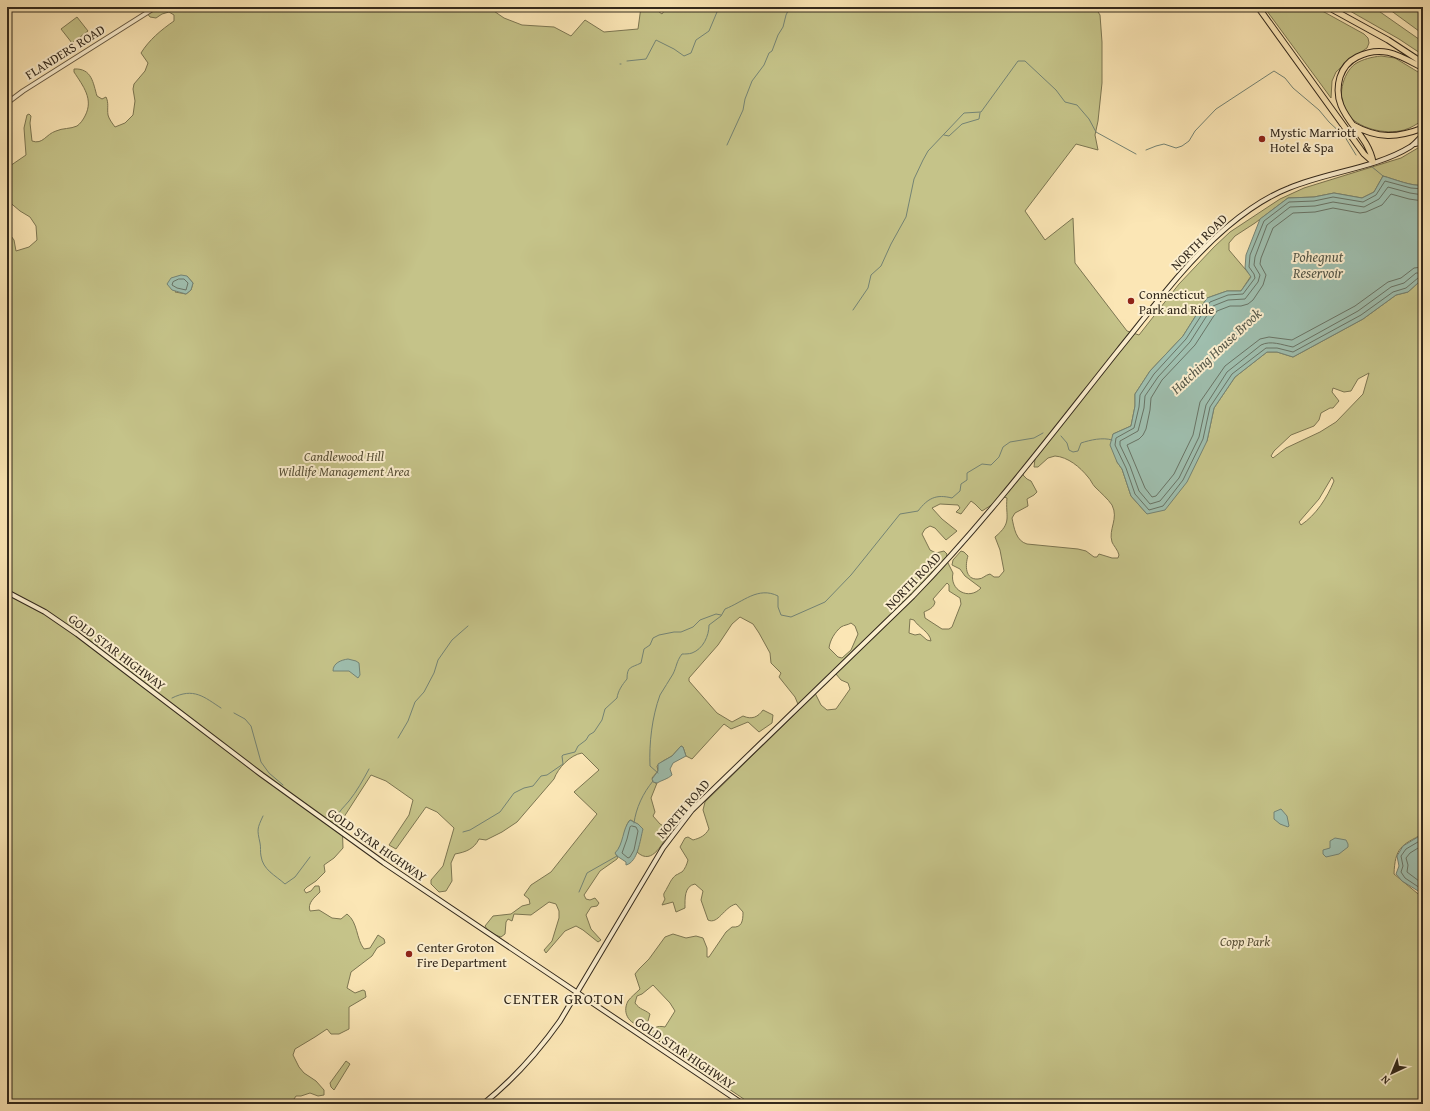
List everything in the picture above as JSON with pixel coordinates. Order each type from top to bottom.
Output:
[{"type":"highway","points":[[1258,7],[1364,154],[1373,162]]},
{"type":"highway","points":[[1328,7],[1388,40],[1423,63]]},
{"type":"highway","points":[[1373,162],[1371,151],[1343,112],[1339,101],[1337,88],[1341,74],[1353,59],[1376,50],[1391,53],[1423,68]]},
{"type":"highway","points":[[1350,123],[1366,131],[1381,135],[1396,136],[1409,134],[1423,128]]},
{"type":"main road","name":"NORTH ROAD","points":[[483,1104],[509,1082],[532,1058],[560,1021],[663,848],[692,810],[913,596],[946,562],[1043,445],[1175,280],[1198,254],[1232,223],[1262,201],[1290,187],[1395,155],[1414,144],[1423,135]]},
{"type":"main road","name":"NORTH ROAD","points":[[1414,144],[1423,142]]},
{"type":"main road","name":"GOLD STAR HIGHWAY","points":[[7,592],[45,612],[67,627],[262,775],[442,904],[743,1104]]},
{"type":"street","name":"FLANDERS ROAD","points":[[7,103],[23,91],[156,7]]},
{"type":"green space","points":[[142,7],[488,7],[504,18],[522,25],[554,27],[571,36],[585,20],[604,32],[638,29],[641,7],[652,7],[662,14],[667,7],[1095,7],[1100,15],[1102,42],[1102,83],[1095,135],[1098,150],[1076,144],[1025,211],[1045,240],[1073,218],[1075,263],[1127,331],[1139,335],[1179,284],[1230,232],[1280,199],[1304,188],[1401,158],[1423,145],[1423,185],[1409,184],[1383,176],[1374,192],[1362,198],[1334,193],[1314,197],[1288,198],[1235,236],[1229,243],[1229,250],[1251,276],[1241,291],[1227,291],[1207,298],[1183,336],[1150,371],[1135,394],[1135,406],[1131,426],[1113,434],[1117,462],[1122,469],[1131,496],[1147,514],[1207,441],[1214,408],[1235,377],[1267,352],[1277,352],[1293,357],[1363,319],[1396,295],[1408,292],[1419,282],[1423,282],[1423,834],[1409,841],[1401,848],[1396,858],[1394,874],[1423,898],[1423,1104],[751,1104],[653,1037],[653,1029],[659,1026],[665,1027],[675,1011],[670,1003],[653,985],[637,996],[635,1003],[650,1014],[648,1021],[645,1025],[635,1024],[632,1022],[627,1015],[626,1006],[632,996],[640,989],[635,974],[649,959],[665,937],[673,934],[686,938],[696,936],[703,938],[707,948],[707,957],[709,957],[726,932],[732,927],[740,925],[743,918],[743,912],[736,904],[728,908],[715,920],[708,920],[701,900],[703,891],[695,884],[691,885],[687,890],[685,897],[685,908],[676,912],[673,902],[662,905],[665,899],[664,893],[671,881],[676,875],[683,871],[688,862],[680,847],[685,838],[688,837],[693,840],[704,835],[709,829],[703,810],[705,802],[800,709],[795,697],[779,677],[781,673],[771,663],[770,653],[759,633],[753,624],[740,617],[732,624],[718,645],[689,678],[689,681],[717,713],[732,722],[743,716],[749,718],[754,717],[763,710],[773,715],[772,723],[759,732],[748,722],[731,729],[724,724],[692,759],[686,756],[683,747],[681,746],[672,756],[657,766],[658,771],[652,778],[655,783],[657,783],[651,798],[655,812],[653,816],[660,824],[671,830],[661,846],[653,855],[643,856],[637,852],[642,828],[631,820],[629,821],[616,855],[618,857],[617,859],[600,871],[584,895],[586,899],[590,900],[595,898],[599,903],[597,906],[591,907],[586,915],[591,929],[601,940],[598,942],[576,926],[565,931],[546,953],[544,950],[552,941],[559,918],[559,911],[556,904],[549,902],[531,915],[514,914],[512,921],[508,919],[506,922],[505,934],[501,937],[490,932],[485,926],[493,916],[511,914],[522,906],[530,904],[529,899],[524,895],[531,885],[551,872],[597,814],[574,792],[599,770],[582,753],[573,756],[565,763],[558,771],[554,779],[517,822],[486,840],[479,839],[469,850],[455,854],[451,863],[452,881],[446,891],[439,892],[431,884],[431,880],[443,866],[454,828],[437,812],[426,807],[396,849],[389,845],[409,815],[413,800],[386,781],[371,775],[342,820],[343,848],[334,858],[324,865],[325,872],[304,890],[306,893],[311,891],[315,886],[319,886],[320,892],[311,903],[309,908],[310,911],[319,910],[332,918],[341,919],[347,914],[351,917],[361,945],[364,949],[370,948],[378,935],[384,939],[385,943],[377,948],[372,956],[351,972],[347,988],[355,993],[363,990],[365,991],[366,997],[349,1007],[349,1029],[339,1034],[331,1034],[327,1029],[295,1049],[293,1055],[299,1067],[304,1073],[316,1081],[324,1090],[324,1095],[318,1096],[310,1093],[296,1096],[292,1102],[293,1104],[7,1104],[7,237],[11,236],[14,240],[16,251],[29,247],[37,240],[36,226],[30,217],[7,200],[7,168],[26,155],[24,128],[27,115],[29,114],[31,116],[30,123],[32,141],[36,142],[39,142],[58,130],[77,126],[85,116],[88,98],[84,88],[74,72],[74,69],[85,71],[93,81],[97,96],[102,99],[106,97],[108,103],[108,115],[115,127],[125,123],[133,115],[135,101],[133,89],[134,84],[145,71],[148,63],[141,53],[164,28],[174,21],[174,15],[169,12],[156,18],[150,17]],"holes":[[[187,276],[193,283],[191,290],[186,294],[175,292]],[[1369,373],[1363,394],[1336,422],[1320,432],[1286,448],[1273,458],[1271,456],[1274,451],[1291,435],[1314,426],[1319,420],[1321,413],[1333,408],[1339,401],[1332,392],[1333,388],[1344,392],[1351,391],[1358,379]],[[1055,456],[1069,460],[1085,473],[1094,486],[1112,505],[1114,510],[1111,537],[1119,555],[1118,558],[1112,558],[1099,554],[1097,557],[1094,557],[1086,551],[1078,549],[1027,544],[1020,540],[1016,534],[1012,518],[1015,513],[1028,506],[1027,499],[1037,492],[1031,481],[1023,475],[1024,471],[1035,459],[1034,467],[1038,467],[1048,458]],[[1332,477],[1334,481],[1320,506],[1312,516],[1301,525],[1299,522],[1319,499]],[[1004,497],[1007,498],[1007,519],[1001,532],[995,537],[1000,550],[1004,571],[999,577],[994,577],[990,574],[980,579],[974,579],[968,575],[966,567],[968,556],[964,552],[961,551],[953,560],[952,565],[960,569],[965,576],[981,588],[971,594],[961,592],[957,589],[954,584],[953,573],[946,559],[947,554],[944,551],[936,553],[930,550],[922,534],[925,529],[930,526],[935,528],[946,540],[957,531],[942,519],[932,508],[940,504],[958,505],[960,508],[956,512],[961,514],[971,501],[982,511]],[[947,583],[949,585],[949,591],[960,598],[961,604],[952,627],[949,629],[942,629],[925,618],[924,612],[929,610],[935,602],[933,599]],[[910,619],[914,620],[926,632],[931,641],[927,640],[920,634],[915,635],[909,633]],[[851,623],[855,626],[858,634],[851,650],[842,658],[838,657],[829,648],[832,639],[841,627]],[[836,674],[841,680],[848,683],[850,689],[836,709],[827,710],[821,705],[815,693]]]},
{"type":"green space","points":[[1264,7],[1315,7],[1364,34],[1368,38],[1369,43],[1367,48],[1348,61],[1336,72],[1332,81],[1331,98]]},
{"type":"green space","points":[[1343,7],[1373,7],[1423,42],[1423,55],[1399,39]]},
{"type":"green space","points":[[1386,7],[1414,7],[1423,14],[1423,34]]},
{"type":"green space","points":[[77,17],[88,31],[72,43],[61,29]]},
{"type":"green space","points":[[1381,56],[1395,58],[1423,75],[1423,120],[1407,129],[1389,132],[1372,129],[1357,123],[1346,112],[1343,106],[1341,93],[1342,86],[1351,68],[1361,61]]},
{"type":"green space","points":[[346,1061],[350,1064],[334,1090],[330,1083]]},
{"type":"water","name":"Pohegnut Reservoir","points":[[1383,176],[1409,184],[1423,185],[1423,282],[1419,282],[1408,292],[1396,295],[1363,319],[1293,357],[1277,352],[1267,352],[1235,377],[1214,408],[1207,441],[1187,482],[1165,510],[1147,514],[1131,496],[1122,469],[1117,462],[1110,445],[1113,434],[1131,426],[1135,406],[1135,394],[1150,371],[1183,336],[1207,298],[1227,291],[1241,291],[1251,277],[1245,268],[1246,255],[1260,219],[1288,198],[1314,197],[1334,193],[1362,198],[1374,192]]},
{"type":"water","points":[[181,275],[187,276],[193,283],[191,290],[186,294],[172,290],[167,284],[171,278]]},
{"type":"water","points":[[348,659],[359,663],[360,675],[358,678],[349,671],[333,671],[336,664],[340,661]]},
{"type":"water","points":[[681,746],[683,747],[686,756],[673,763],[670,769],[672,775],[669,778],[657,783],[653,782],[652,779],[658,771],[658,764],[672,756]]},
{"type":"water","points":[[1281,809],[1287,816],[1288,827],[1280,824],[1274,819],[1274,812]]},
{"type":"water","points":[[630,820],[638,824],[643,829],[636,855],[630,863],[626,865],[626,862],[615,853],[620,845],[627,824]]},
{"type":"water","points":[[1423,834],[1423,894],[1402,881],[1396,874],[1399,866],[1397,856],[1403,846]]},
{"type":"water","points":[[1335,838],[1346,840],[1348,847],[1339,854],[1326,857],[1323,854],[1323,850],[1330,848],[1330,841]]},
{"type":"waterway","points":[[627,61],[646,59],[656,40],[684,56],[691,53],[696,40],[709,31],[717,12],[722,7]]},
{"type":"waterway","points":[[727,145],[743,110],[745,99],[752,81],[764,65],[769,53],[772,51],[789,9],[795,7]]},
{"type":"waterway","points":[[853,310],[868,288],[871,275],[881,266],[906,217],[914,179],[928,151],[964,113],[981,112],[1018,61],[1025,61],[1056,90],[1065,102],[1077,105],[1089,119],[1096,132],[1136,154]]},
{"type":"waterway","points":[[1146,150],[1164,144],[1176,148],[1182,146],[1189,141],[1195,131],[1216,109],[1274,71],[1285,78],[1293,88],[1319,110],[1345,137],[1356,155]]},
{"type":"waterway","points":[[944,135],[949,136],[962,124],[979,119],[980,113]]},
{"type":"waterway","points":[[1371,166],[1383,176]]},
{"type":"waterway","name":"Hatching House Brook","points":[[658,773],[650,766],[650,748],[653,721],[660,695],[673,674],[682,654],[688,654],[696,651],[705,642],[709,625],[721,616],[725,609],[751,596],[764,593],[771,593],[778,596],[778,607],[781,615],[791,617],[825,602],[851,575],[900,514],[918,511],[925,503],[933,498],[952,498],[960,491],[961,484],[967,480],[967,473],[982,464],[991,465],[999,457],[1003,447],[1010,442],[1034,438],[1043,433]]},
{"type":"waterway","name":"Hatching House Brook","points":[[1061,436],[1067,443],[1069,450],[1073,452],[1078,451],[1081,443],[1101,439],[1112,440]]},
{"type":"waterway","points":[[463,832],[470,830],[500,812],[514,793],[524,788],[533,786],[541,776],[547,775],[563,764],[563,755],[575,752],[578,746],[594,732],[602,720],[605,709],[617,698],[620,688],[627,679],[629,670],[641,663],[644,649],[650,645],[653,638],[659,635],[681,632],[693,627],[700,620],[716,614],[721,615]]},
{"type":"waterway","points":[[398,738],[408,721],[415,702],[424,692],[434,673],[438,660],[452,640],[468,626]]},
{"type":"waterway","points":[[172,698],[187,693],[193,693],[204,697],[221,708]]},
{"type":"waterway","points":[[234,713],[245,719],[251,726],[261,762],[269,773],[283,785]]},
{"type":"waterway","points":[[336,818],[355,793],[369,769]]},
{"type":"waterway","name":"Hatching House Brook","points":[[634,823],[640,801],[653,781]]},
{"type":"waterway","points":[[263,816],[258,829],[258,835],[262,861],[270,872],[285,884],[295,877],[310,857]]},
{"type":"waterway","name":"Hatching House Brook","points":[[579,892],[587,873],[617,856]]},
{"type":"place","name":"Mystic Marriott Hotel & Spa","points":[[1262,139]]},
{"type":"place","name":"Connecticut Park and Ride","points":[[1131,301]]},
{"type":"place","name":"Center Groton Fire Department","points":[[409,954]]},
{"type":"district","name":"CENTER GROTON","points":[[564,998]]},
{"type":"park label","name":"Candlewood Hill Wildlife Management Area","points":[[344,464]]},
{"type":"park label","name":"Copp Park","points":[[1245,941]]}]
